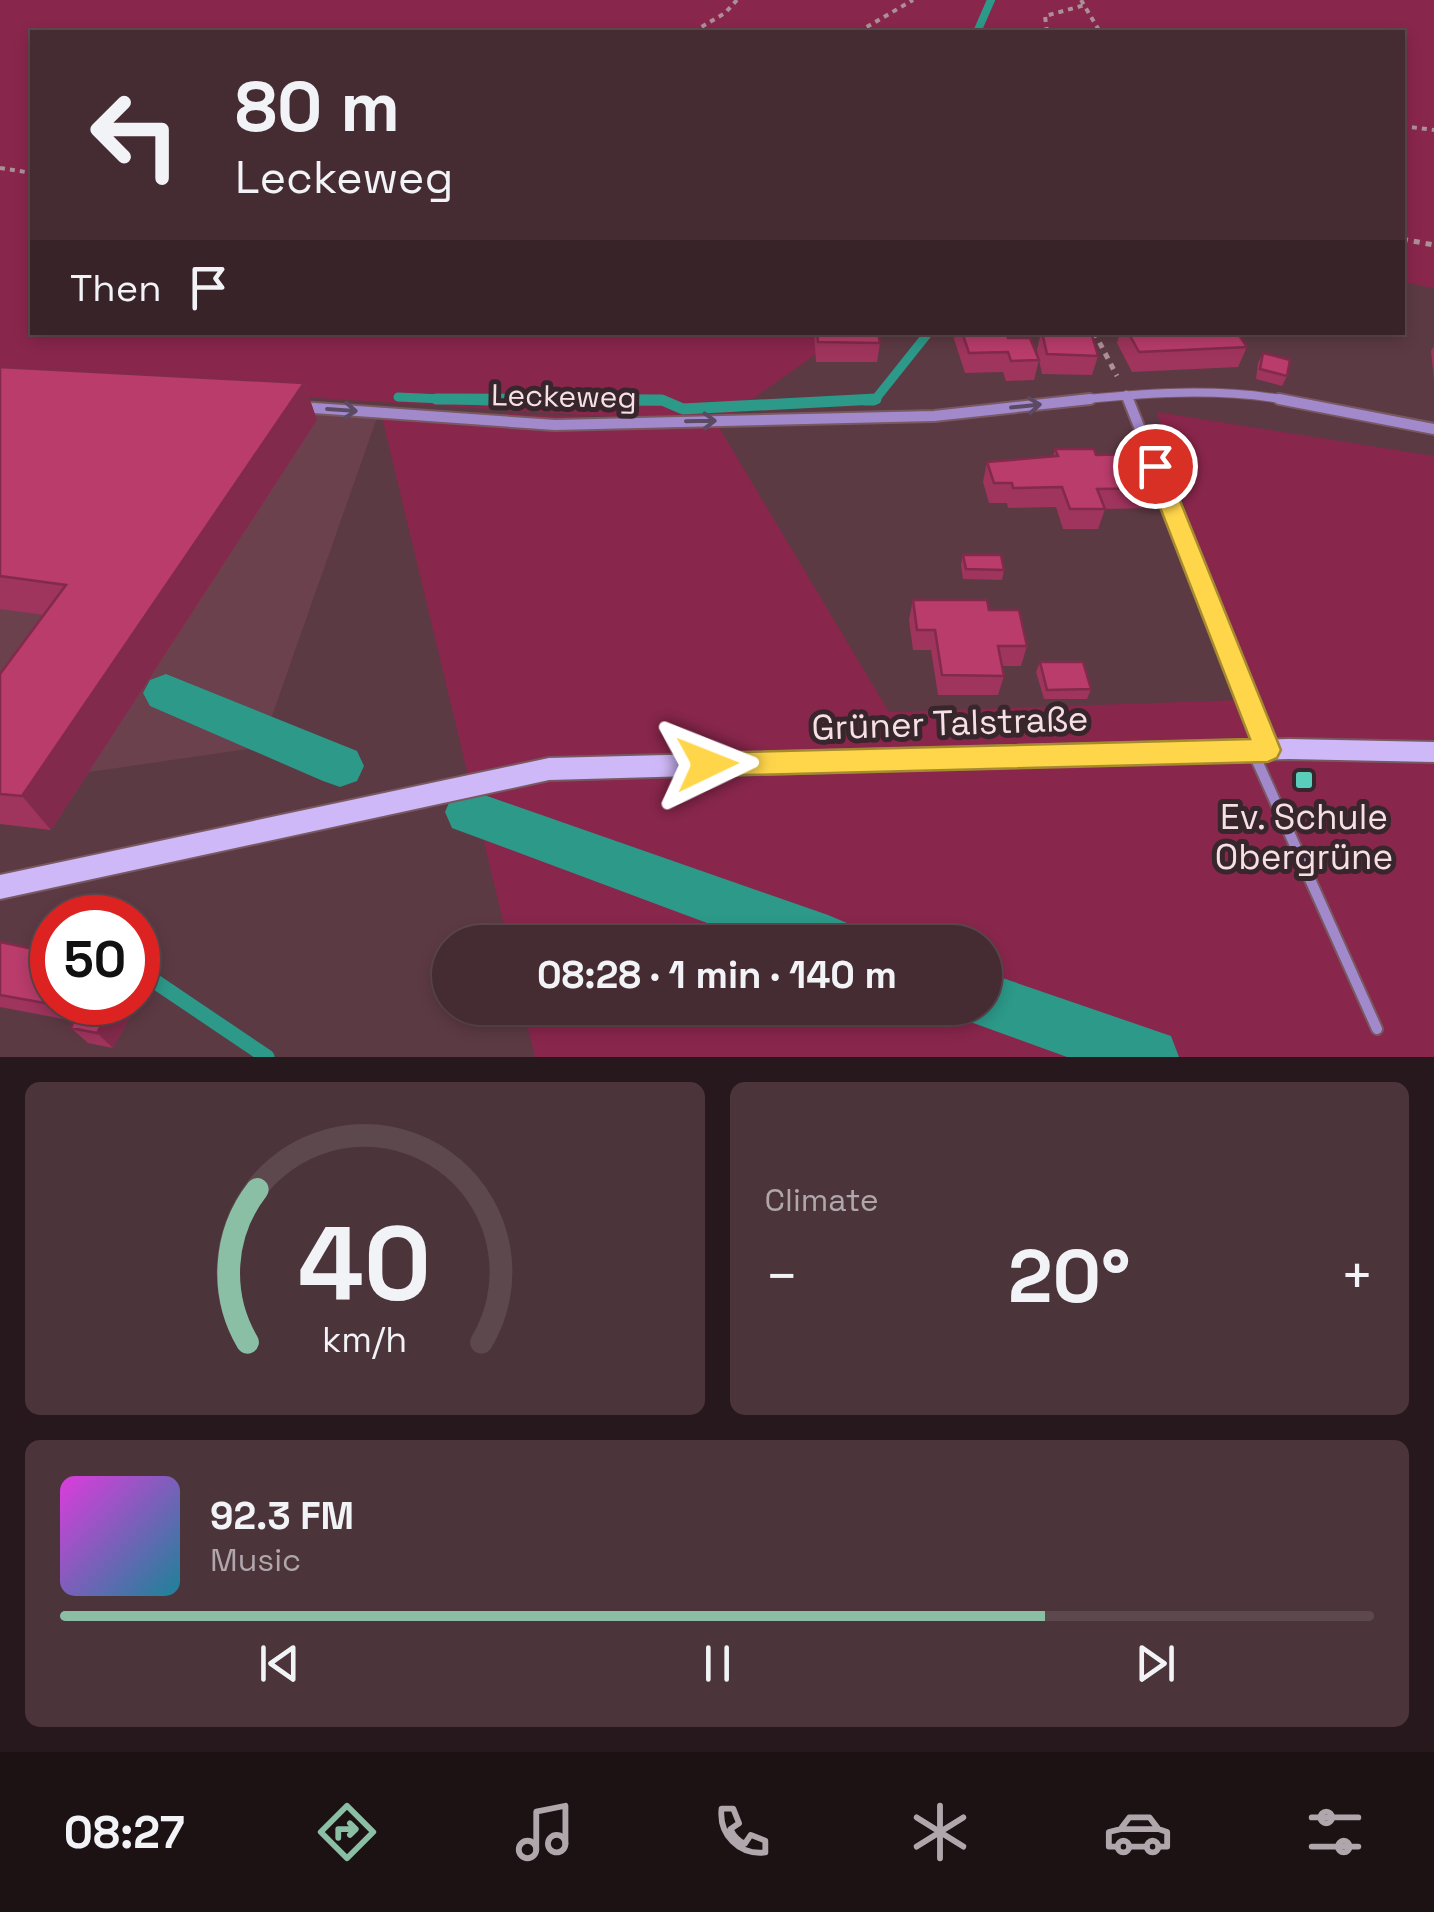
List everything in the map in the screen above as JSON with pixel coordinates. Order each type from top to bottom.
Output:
[{"type":"main road","name":"Grüner Talstraße","points":[[0,887],[549,769],[1260,750],[1434,752]]},
{"type":"street","name":"Leckeweg","points":[[288,406],[555,425],[934,416],[1126,394],[1254,394],[1434,429]]},
{"type":"street","points":[[1126,394],[1260,750]]},
{"type":"lane","points":[[1260,750],[1377,1030]]},
{"type":"path","points":[[696,30],[725,13],[737,0]]},
{"type":"path","points":[[861,30],[913,0]]},
{"type":"path","points":[[1047,30],[1045,16],[1083,2],[1099,30]]},
{"type":"path","points":[[1405,126],[1434,130]]},
{"type":"path","points":[[0,168],[30,172]]},
{"type":"path","points":[[1405,240],[1434,246]]},
{"type":"path","points":[[1096,335],[1126,394]]},
{"type":"shaded area","points":[[0,0],[1434,0],[1434,288],[1405,282],[1405,30],[30,30],[30,335],[843,335],[717,424],[889,712],[1240,700],[1157,412],[1434,456],[1434,1057],[535,1057],[527,1025],[1002,1025],[1002,925],[504,925],[380,409],[647,419],[0,378]]},
{"type":"shaded area","points":[[0,386],[380,409],[261,747],[0,785]]},
{"type":"building","points":[[817,335],[879,335],[880,343],[818,342]]},
{"type":"building","points":[[963,335],[1007,335],[1030,338],[1039,360],[1011,361],[1008,352],[969,353]]},
{"type":"building","points":[[1043,335],[1092,335],[1098,356],[1047,354]]},
{"type":"building","points":[[1130,335],[1239,335],[1247,347],[1139,352]]},
{"type":"building","points":[[1263,353],[1290,360],[1287,376],[1260,369]]},
{"type":"building","points":[[0,367],[304,383],[22,796],[0,794],[0,674],[66,585],[0,576]]},
{"type":"building","points":[[1055,449],[1094,449],[1096,455],[1149,454],[1164,488],[1097,489],[1105,509],[1070,509],[1062,487],[1013,488],[1012,483],[994,483],[987,462],[1058,456]]},
{"type":"building","points":[[963,555],[1001,555],[1004,570],[966,569]]},
{"type":"building","points":[[913,600],[987,600],[989,610],[1019,610],[1027,646],[998,646],[1004,676],[942,675],[935,630],[917,630]]},
{"type":"building","points":[[1040,662],[1083,662],[1091,689],[1047,690]]},
{"type":"building","points":[[0,942],[30,948],[30,1000],[0,995]]},
{"type":"building","points":[[72,1025],[101,1025],[97,1033],[71,1028]]},
{"type":"waterway","points":[[978,30],[991,0]]},
{"type":"waterway","points":[[876,399],[927,335]]},
{"type":"waterway","points":[[398,397],[443,399]]},
{"type":"waterway","points":[[436,399],[443,399]]},
{"type":"waterway","points":[[443,399],[664,401]]},
{"type":"waterway","points":[[443,399],[487,401]]},
{"type":"waterway","points":[[664,401],[683,409],[876,399]]},
{"type":"waterway","points":[[865,401],[876,399]]},
{"type":"waterway","points":[[549,401],[664,401]]},
{"type":"waterway","points":[[166,693],[340,766]]},
{"type":"waterway","points":[[470,812],[781,925]]},
{"type":"waterway","points":[[160,985],[267,1057]]},
{"type":"waterway","points":[[1002,1006],[1150,1057]]},
{"type":"place","name":"Ev. Schule Obergrüne","points":[[1304,780]]},
{"type":"route","points":[[707,764],[1268,750],[1155,466]]}]
